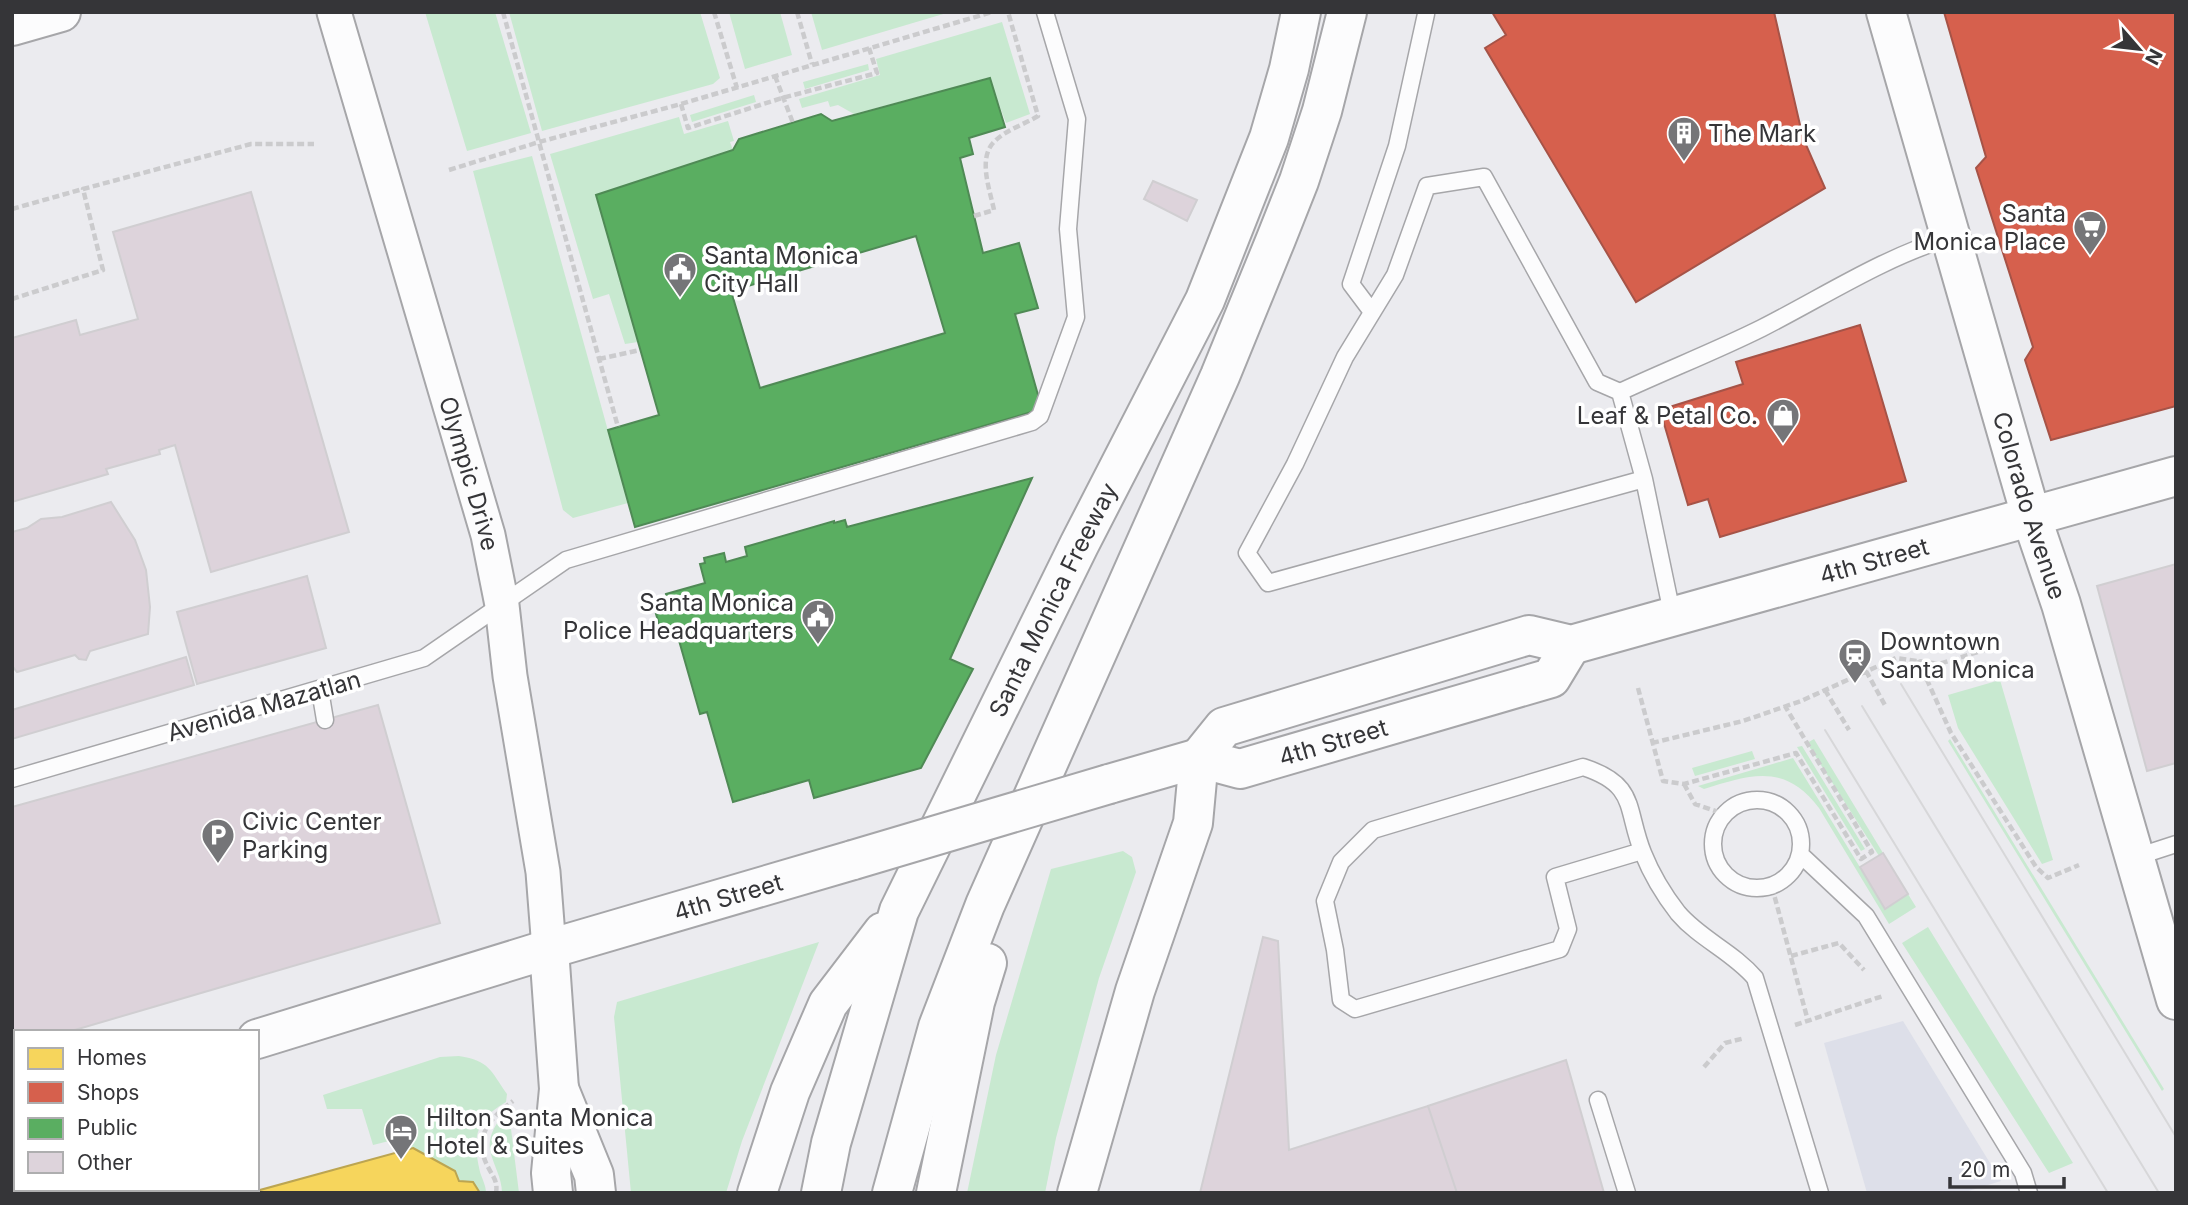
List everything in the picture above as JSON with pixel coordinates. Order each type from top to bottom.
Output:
[{"type":"main road","points":[[12,26],[61,12]]},
{"type":"main road","name":"Santa Monica Freeway","points":[[821,1193],[831,1143],[899,911],[1079,545],[1200,311],[1269,138],[1289,69],[1301,12]]},
{"type":"main road","points":[[891,1193],[939,1027],[985,905],[1220,376],[1299,181],[1322,111],[1347,12]]},
{"type":"main road","name":"Colorado Avenue","points":[[1886,12],[2031,516],[2061,604],[2176,1000]]},
{"type":"main road","name":"4th Street","points":[[259,1038],[549,949],[1199,758],[1240,769],[1551,678],[1571,645],[2176,477]]},
{"type":"main road","points":[[1077,1193],[1135,990],[1193,823],[1199,758]]},
{"type":"main road","points":[[936,1193],[975,1002],[1040,780]]},
{"type":"main road","points":[[757,1193],[790,1092],[828,1004],[899,911]]},
{"type":"main road","points":[[549,949],[559,1089],[551,1173],[553,1193]]},
{"type":"main road","points":[[559,1089],[594,1175],[596,1193]]},
{"type":"street","name":"Olympic Drive","points":[[334,12],[488,535],[502,605],[510,676],[543,872],[549,949]]},
{"type":"lane","name":"Avenida Mazatlan","points":[[12,779],[424,658],[566,560],[1032,422],[1040,416],[1076,317],[1068,229],[1077,119],[1045,12]]},
{"type":"lane","points":[[1372,312],[1351,284],[1397,146],[1426,14]]},
{"type":"lane","points":[[1644,479],[1268,583],[1247,553],[1295,464],[1345,357],[1395,275],[1427,186],[1484,177],[1597,382],[1620,392],[1761,328],[1888,261],[1921,246],[1951,237]]},
{"type":"lane","points":[[1620,392],[1644,479],[1673,618]]},
{"type":"lane","points":[[320,690],[326,720]]},
{"type":"lane","points":[[1642,851],[1555,877],[1568,929],[1560,948],[1355,1009],[1341,1000],[1325,901],[1341,862],[1373,830],[1584,767],[1601,773],[1618,784],[1628,799],[1642,851],[1655,878],[1677,911],[1692,928],[1743,964],[1755,978],[1820,1193]]},
{"type":"lane","points":[[1749,800],[1764,800],[1778,805],[1790,814],[1798,826],[1801,855],[1785,879],[1772,887],[1743,887],[1730,880],[1720,869],[1714,856],[1716,827],[1724,814],[1735,805],[1749,800]]},
{"type":"lane","points":[[2133,858],[2176,844]]},
{"type":"lane","points":[[1801,855],[1866,916],[2023,1173],[2029,1193]]},
{"type":"lane","points":[[1598,1100],[1627,1193]]},
{"type":"path","points":[[503,12],[618,427]]},
{"type":"path","points":[[714,12],[737,88]]},
{"type":"path","points":[[797,12],[813,64]]},
{"type":"path","points":[[449,170],[992,12]]},
{"type":"path","points":[[974,216],[994,210],[986,172],[989,148],[995,140],[1038,116],[1008,12]]},
{"type":"path","points":[[681,104],[688,128],[782,98],[877,73],[869,48]]},
{"type":"path","points":[[775,76],[793,123]]},
{"type":"path","points":[[12,209],[251,144],[314,144]]},
{"type":"path","points":[[12,299],[103,270],[83,189]]},
{"type":"path","points":[[598,359],[640,350]]},
{"type":"path","points":[[1652,743],[1743,721],[1825,690],[1896,657],[1939,664],[1991,648]]},
{"type":"path","points":[[1918,660],[1951,733],[2036,867],[2048,878],[2079,865]]},
{"type":"path","points":[[1866,671],[1886,707]]},
{"type":"path","points":[[1638,688],[1663,780],[1684,784],[1796,753],[1861,859],[1872,852],[1785,706]]},
{"type":"path","points":[[1825,690],[1849,730]]},
{"type":"path","points":[[1684,784],[1695,804],[1724,814]]},
{"type":"path","points":[[1772,887],[1808,1021]]},
{"type":"path","points":[[1791,956],[1839,943],[1871,977]]},
{"type":"path","points":[[1795,1025],[1886,995],[1878,986]]},
{"type":"path","points":[[1704,1068],[1725,1043],[1753,1036]]},
{"type":"path","points":[[496,1193],[497,1185],[483,1153],[482,1137],[487,1124],[496,1113],[513,1101]]},
{"type":"shaded area","points":[[1903,1021],[2001,1181],[1962,1193],[1867,1193],[1824,1043]]},
{"type":"green space","points":[[425,12],[495,12],[531,133],[467,151]]},
{"type":"green space","points":[[509,12],[700,12],[720,78],[713,84],[542,131]]},
{"type":"green space","points":[[729,12],[780,12],[792,55],[745,69]]},
{"type":"green space","points":[[811,12],[950,12],[822,50]]},
{"type":"green space","points":[[1002,22],[1030,114],[1006,123],[989,78],[854,114],[838,105],[830,107],[828,101],[802,108],[799,99],[880,75],[876,59]]},
{"type":"green space","points":[[868,64],[869,70],[805,89],[803,82]]},
{"type":"green space","points":[[754,95],[756,102],[692,122],[690,115]]},
{"type":"green space","points":[[679,117],[684,134],[728,121],[734,141],[730,142],[733,150],[596,196],[638,342],[625,344],[609,294],[593,299],[550,154]]},
{"type":"green space","points":[[532,156],[628,503],[573,518],[563,510],[473,171]]},
{"type":"green space","points":[[2000,680],[2053,860],[2042,864],[1958,728],[1948,695]]},
{"type":"green space","points":[[1814,739],[1883,853],[1879,856],[1807,743]]},
{"type":"green space","points":[[1950,739],[2164,1089],[2162,1091],[1948,741]]},
{"type":"green space","points":[[1802,746],[1865,849],[1861,851],[1797,747]]},
{"type":"green space","points":[[1752,751],[1755,759],[1695,776],[1692,768]]},
{"type":"green space","points":[[1793,758],[1885,908],[1908,894],[1916,907],[1889,924],[1819,808],[1793,784],[1766,776],[1737,779],[1704,789],[1698,786]]},
{"type":"green space","points":[[1123,851],[1132,857],[1136,872],[1099,978],[1056,1138],[1045,1193],[967,1193],[996,1055],[1051,869]]},
{"type":"green space","points":[[1928,927],[2073,1163],[2049,1173],[1902,943]]},
{"type":"green space","points":[[819,942],[742,1141],[726,1193],[631,1193],[614,1017],[617,1002]]},
{"type":"green space","points":[[459,1056],[483,1064],[493,1073],[507,1094],[506,1102],[488,1116],[478,1131],[476,1149],[486,1193],[480,1193],[473,1182],[459,1181],[455,1171],[414,1148],[401,1151],[397,1139],[373,1145],[362,1109],[327,1109],[323,1095],[440,1057]]},
{"type":"green space","points":[[509,1113],[519,1193],[502,1193],[490,1150],[494,1128]]},
{"type":"building: Homes","name":"Hilton Santa Monica Hotel & Suites","points":[[413,1148],[455,1171],[459,1181],[473,1182],[480,1193],[249,1193]]},
{"type":"building: Homes","points":[[242,1191],[243,1193],[127,1193]]},
{"type":"building: Shops","name":"The Mark","points":[[1492,12],[1774,12],[1803,138],[1825,188],[1636,302],[1485,48],[1506,35]]},
{"type":"building: Shops","name":"Santa Monica Place","points":[[1944,12],[2176,12],[2176,406],[2051,440],[2025,360],[2033,347],[1976,168],[1986,157]]},
{"type":"building: Shops","name":"Leaf & Petal Co.","points":[[1860,325],[1906,481],[1720,537],[1708,499],[1688,505],[1660,410],[1743,384],[1736,362]]},
{"type":"building: Public","name":"Santa Monica City Hall","points":[[990,78],[1005,127],[969,138],[973,154],[960,158],[983,253],[1019,243],[1038,308],[1015,314],[1042,409],[635,527],[608,430],[659,415],[596,195],[733,150],[739,139],[821,114],[832,121]],"holes":[[[916,236],[945,333],[760,388],[731,291]]]},
{"type":"building: Public","name":"Santa Monica Police Headquarters","points":[[1032,478],[950,659],[973,669],[921,768],[814,798],[809,780],[733,802],[707,712],[700,714],[676,630],[662,634],[656,614],[670,610],[666,594],[705,583],[700,564],[705,563],[704,558],[724,553],[726,562],[747,556],[745,547],[834,521],[845,520],[847,527]]},
{"type":"building: Other","points":[[1153,181],[1197,200],[1187,221],[1144,199]]},
{"type":"building: Other","points":[[251,192],[349,532],[211,572],[175,445],[159,450],[160,454],[106,469],[108,474],[12,502],[12,338],[76,320],[80,335],[138,319],[113,232]]},
{"type":"building: Other","points":[[111,502],[135,540],[146,570],[150,607],[148,634],[90,651],[86,660],[75,655],[17,672],[12,666],[12,532],[27,528],[41,519],[62,517]]},
{"type":"building: Other","points":[[2176,564],[2176,763],[2147,771],[2097,586]]},
{"type":"building: Other","points":[[307,576],[326,648],[197,684],[177,612]]},
{"type":"building: Other","points":[[186,657],[194,685],[12,739],[12,710]]},
{"type":"building: Other","name":"Civic Center Parking","points":[[378,705],[440,923],[75,1030],[14,1030],[12,1048],[12,807]]},
{"type":"building: Other","points":[[1883,853],[1908,894],[1885,909],[1860,867]]},
{"type":"building: Other","points":[[1263,937],[1278,941],[1289,1150],[1428,1106],[1457,1193],[1200,1193]]},
{"type":"building: Other","points":[[1566,1060],[1604,1193],[1457,1193],[1428,1106]]},
{"type":"tram line","points":[[1901,684],[2176,1137]]},
{"type":"tram line","points":[[1862,706],[2159,1193]]},
{"type":"tram line","points":[[1825,730],[2108,1193]]},
{"type":"place","name":"The Mark","points":[[1684,163]]},
{"type":"place","name":"Santa Monica Place","points":[[2090,257]]},
{"type":"place","name":"Santa Monica City Hall","points":[[680,299]]},
{"type":"place","name":"Leaf & Petal Co.","points":[[1783,445]]},
{"type":"place","name":"Santa Monica Police Headquarters","points":[[818,646]]},
{"type":"place","name":"Downtown Santa Monica","points":[[1855,685]]},
{"type":"place","name":"Civic Center Parking","points":[[218,865]]},
{"type":"place","name":"Hilton Santa Monica Hotel & Suites","points":[[401,1161]]}]
